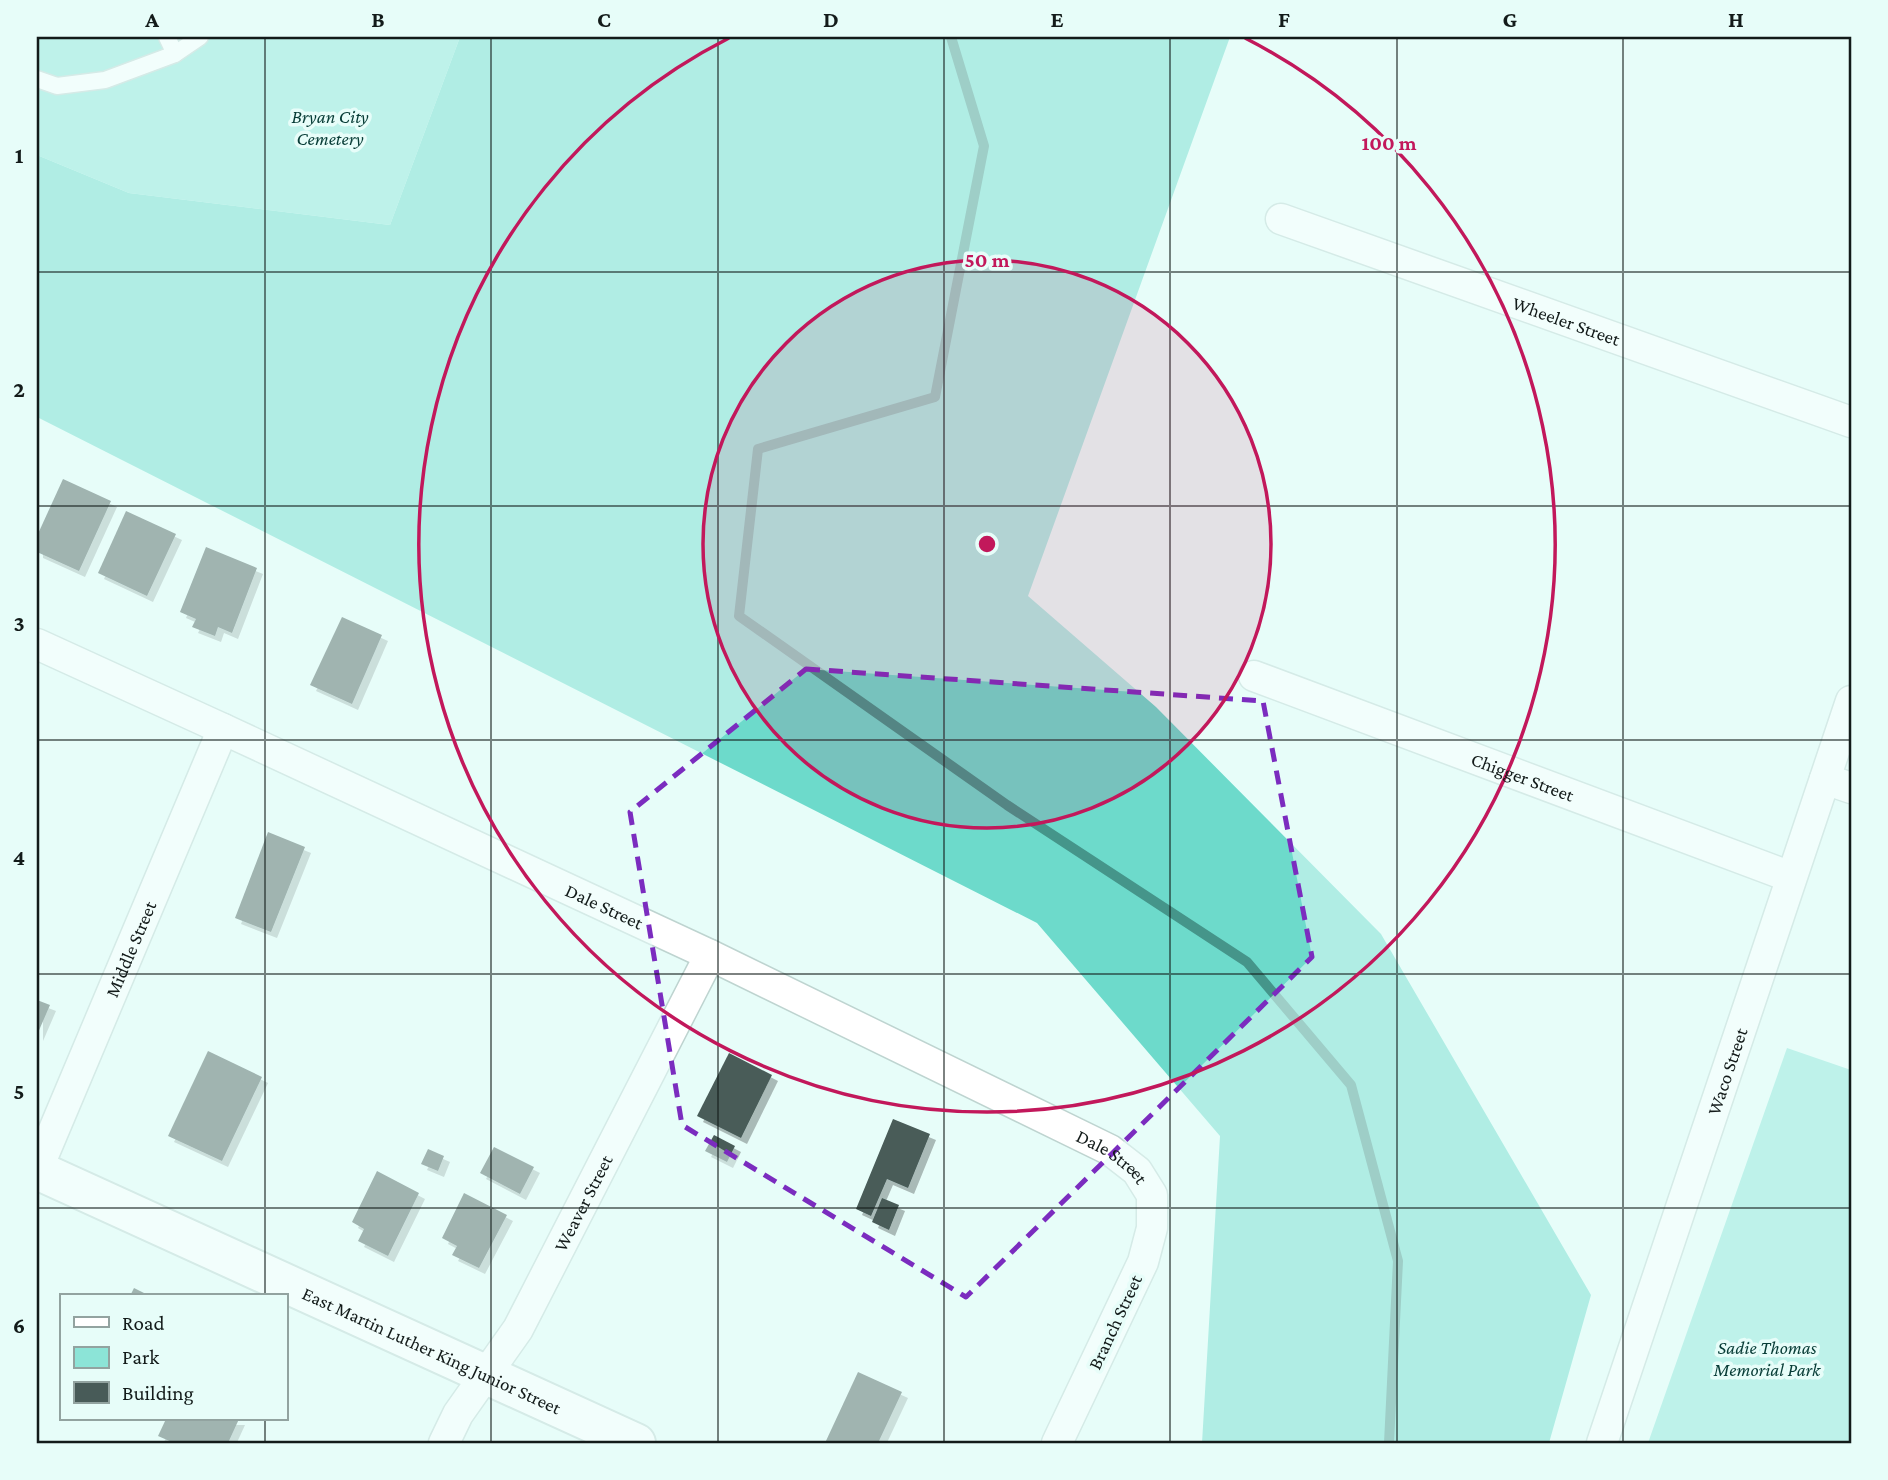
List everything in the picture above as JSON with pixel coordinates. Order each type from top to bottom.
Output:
[{"type":"street","name":"Wheeler Street","points":[[1281,219],[1851,422]]},
{"type":"street","name":"Dale Street","points":[[37,644],[710,955],[1110,1150],[1137,1171],[1152,1195]]},
{"type":"street","name":"Chigger Street","points":[[1254,676],[1791,877]]},
{"type":"street","name":"Waco Street","points":[[1602,1443],[1791,877],[1838,783],[1851,701]]},
{"type":"street","name":"Middle Street","points":[[37,1170],[223,729]]},
{"type":"street","name":"Weaver Street","points":[[444,1443],[458,1414],[518,1329],[710,955]]},
{"type":"street","name":"East Martin Luther King Junior Street","points":[[37,1170],[636,1443]]},
{"type":"street","name":"Branch Street","points":[[1058,1443],[1143,1262],[1152,1228],[1152,1195]]},
{"type":"lane","points":[[167,37],[175,54]]},
{"type":"lane","points":[[37,79],[57,86],[105,80],[175,54],[200,37]]},
{"type":"highlighted area","points":[[806,669],[1263,701],[1312,957],[966,1297],[682,1125],[630,812]]},
{"type":"green space","name":"Bryan City Cemetery","points":[[37,37],[460,37],[390,225],[129,193],[37,155]]},
{"type":"green space","points":[[460,37],[1230,37],[1028,596],[1156,707],[1381,934],[1591,1295],[1549,1443],[1202,1443],[1220,1136],[1037,923],[37,417],[37,155],[129,193],[390,225]]},
{"type":"green space","name":"Sadie Thomas Memorial Park","points":[[1787,1048],[1851,1070],[1851,1443],[1648,1443]]},
{"type":"building","points":[[63,479],[111,501],[79,571],[37,552],[37,536]]},
{"type":"building","points":[[126,511],[176,534],[147,596],[98,573]]},
{"type":"building","points":[[206,547],[257,568],[232,633],[218,627],[215,636],[192,627],[196,619],[180,612]]},
{"type":"building","points":[[342,617],[382,635],[352,704],[310,685]]},
{"type":"building","points":[[268,832],[305,847],[271,932],[235,918]]},
{"type":"building","points":[[37,1000],[50,1005],[37,1035]]},
{"type":"building","points":[[208,1051],[262,1077],[222,1161],[168,1136]]},
{"type":"building","points":[[729,1053],[772,1075],[741,1138],[697,1116]]},
{"type":"building","points":[[893,1119],[930,1134],[908,1188],[887,1179],[871,1216],[856,1209]]},
{"type":"building","points":[[714,1135],[735,1146],[727,1162],[705,1151]]},
{"type":"building","points":[[494,1147],[534,1167],[520,1194],[480,1173]]},
{"type":"building","points":[[428,1149],[444,1156],[438,1171],[421,1164]]},
{"type":"building","points":[[377,1171],[419,1193],[388,1256],[358,1241],[364,1229],[352,1222]]},
{"type":"building","points":[[464,1193],[507,1215],[479,1268],[452,1255],[457,1246],[442,1238]]},
{"type":"building","points":[[882,1198],[899,1205],[889,1230],[872,1222]]},
{"type":"building","points":[[134,1288],[146,1294],[131,1294]]},
{"type":"building","points":[[858,1372],[902,1392],[878,1443],[825,1443]]},
{"type":"building","points":[[166,1420],[239,1420],[228,1443],[174,1443],[158,1436]]},
{"type":"waterway","points":[[951,37],[984,146],[935,397],[758,449],[739,616],[1007,805],[1247,962],[1351,1085],[1398,1261],[1389,1443]]}]
